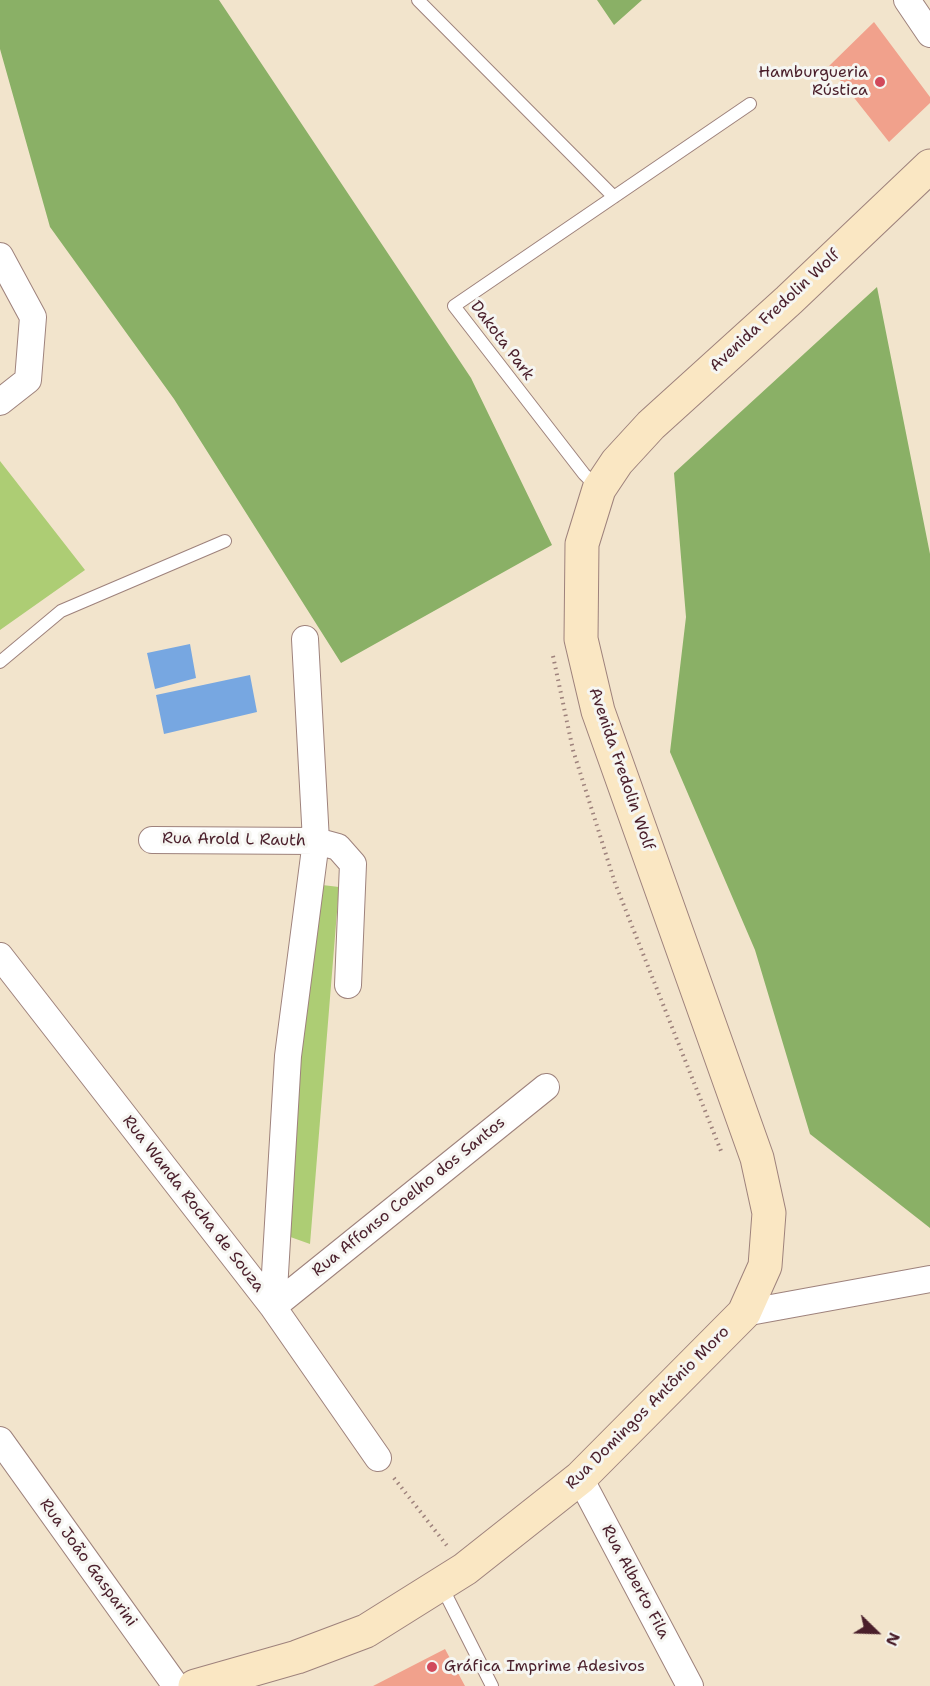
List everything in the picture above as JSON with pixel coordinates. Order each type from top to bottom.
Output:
[{"type":"main road","name":"Avenida Fredolin Wolf","points":[[744,1313],[765,1266],[769,1213],[757,1158],[598,711],[581,639],[582,544],[599,489],[617,462],[651,425],[789,300],[930,165]]},
{"type":"main road","name":"Rua Domingos Antônio Moro","points":[[195,1686],[297,1657],[366,1630],[453,1576],[580,1478],[744,1313]]},
{"type":"street","points":[[907,0],[930,34]]},
{"type":"street","points":[[0,256],[33,317],[28,380],[0,402]]},
{"type":"street","points":[[273,1306],[288,1056],[316,841],[305,639]]},
{"type":"street","name":"Rua Arold L Rauth","points":[[152,840],[316,841]]},
{"type":"street","points":[[316,841],[338,847],[353,864],[348,985]]},
{"type":"street","name":"Rua Wanda Rocha de Souza","points":[[0,956],[273,1306],[378,1458]]},
{"type":"street","name":"Rua Affonso Coelho dos Santos","points":[[273,1306],[546,1087]]},
{"type":"street","name":"Rua Domingos Antônio Moro","points":[[744,1313],[930,1278]]},
{"type":"street","name":"Rua João Gasparini","points":[[0,1440],[176,1686]]},
{"type":"street","name":"Rua Alberto Fila","points":[[580,1478],[690,1686]]},
{"type":"lane","points":[[418,0],[614,197]]},
{"type":"lane","name":"Dakota Park","points":[[599,489],[584,474],[454,306],[750,104]]},
{"type":"lane","points":[[0,662],[61,612],[225,542]]},
{"type":"lane","points":[[453,1576],[492,1686]]},
{"type":"path","points":[[552,644],[553,665],[573,750],[615,883],[723,1158]]},
{"type":"path","points":[[378,1458],[453,1576]]},
{"type":"green space","points":[[0,0],[219,0],[471,378],[552,545],[341,663],[174,399],[50,227],[0,49]]},
{"type":"green space","points":[[597,0],[642,0],[614,25]]},
{"type":"green space","points":[[877,287],[930,554],[930,1228],[810,1134],[755,950],[670,752],[686,617],[674,473]]},
{"type":"green space","points":[[0,461],[85,570],[0,630]]},
{"type":"green space","points":[[314,884],[339,887],[310,1244],[282,1234]]},
{"type":"water","points":[[190,644],[196,678],[155,689],[147,653]]},
{"type":"water","points":[[250,675],[257,712],[164,734],[156,695]]},
{"type":"building","name":"Hamburgueria Rústica","points":[[874,22],[930,97],[930,103],[889,142],[829,66]]},
{"type":"building","name":"Gráfica Imprime Adesivos","points":[[445,1649],[465,1686],[373,1686]]},
{"type":"place","name":"Hamburgueria Rústica","points":[[880,82]]},
{"type":"place","name":"Gráfica Imprime Adesivos","points":[[432,1667]]}]
